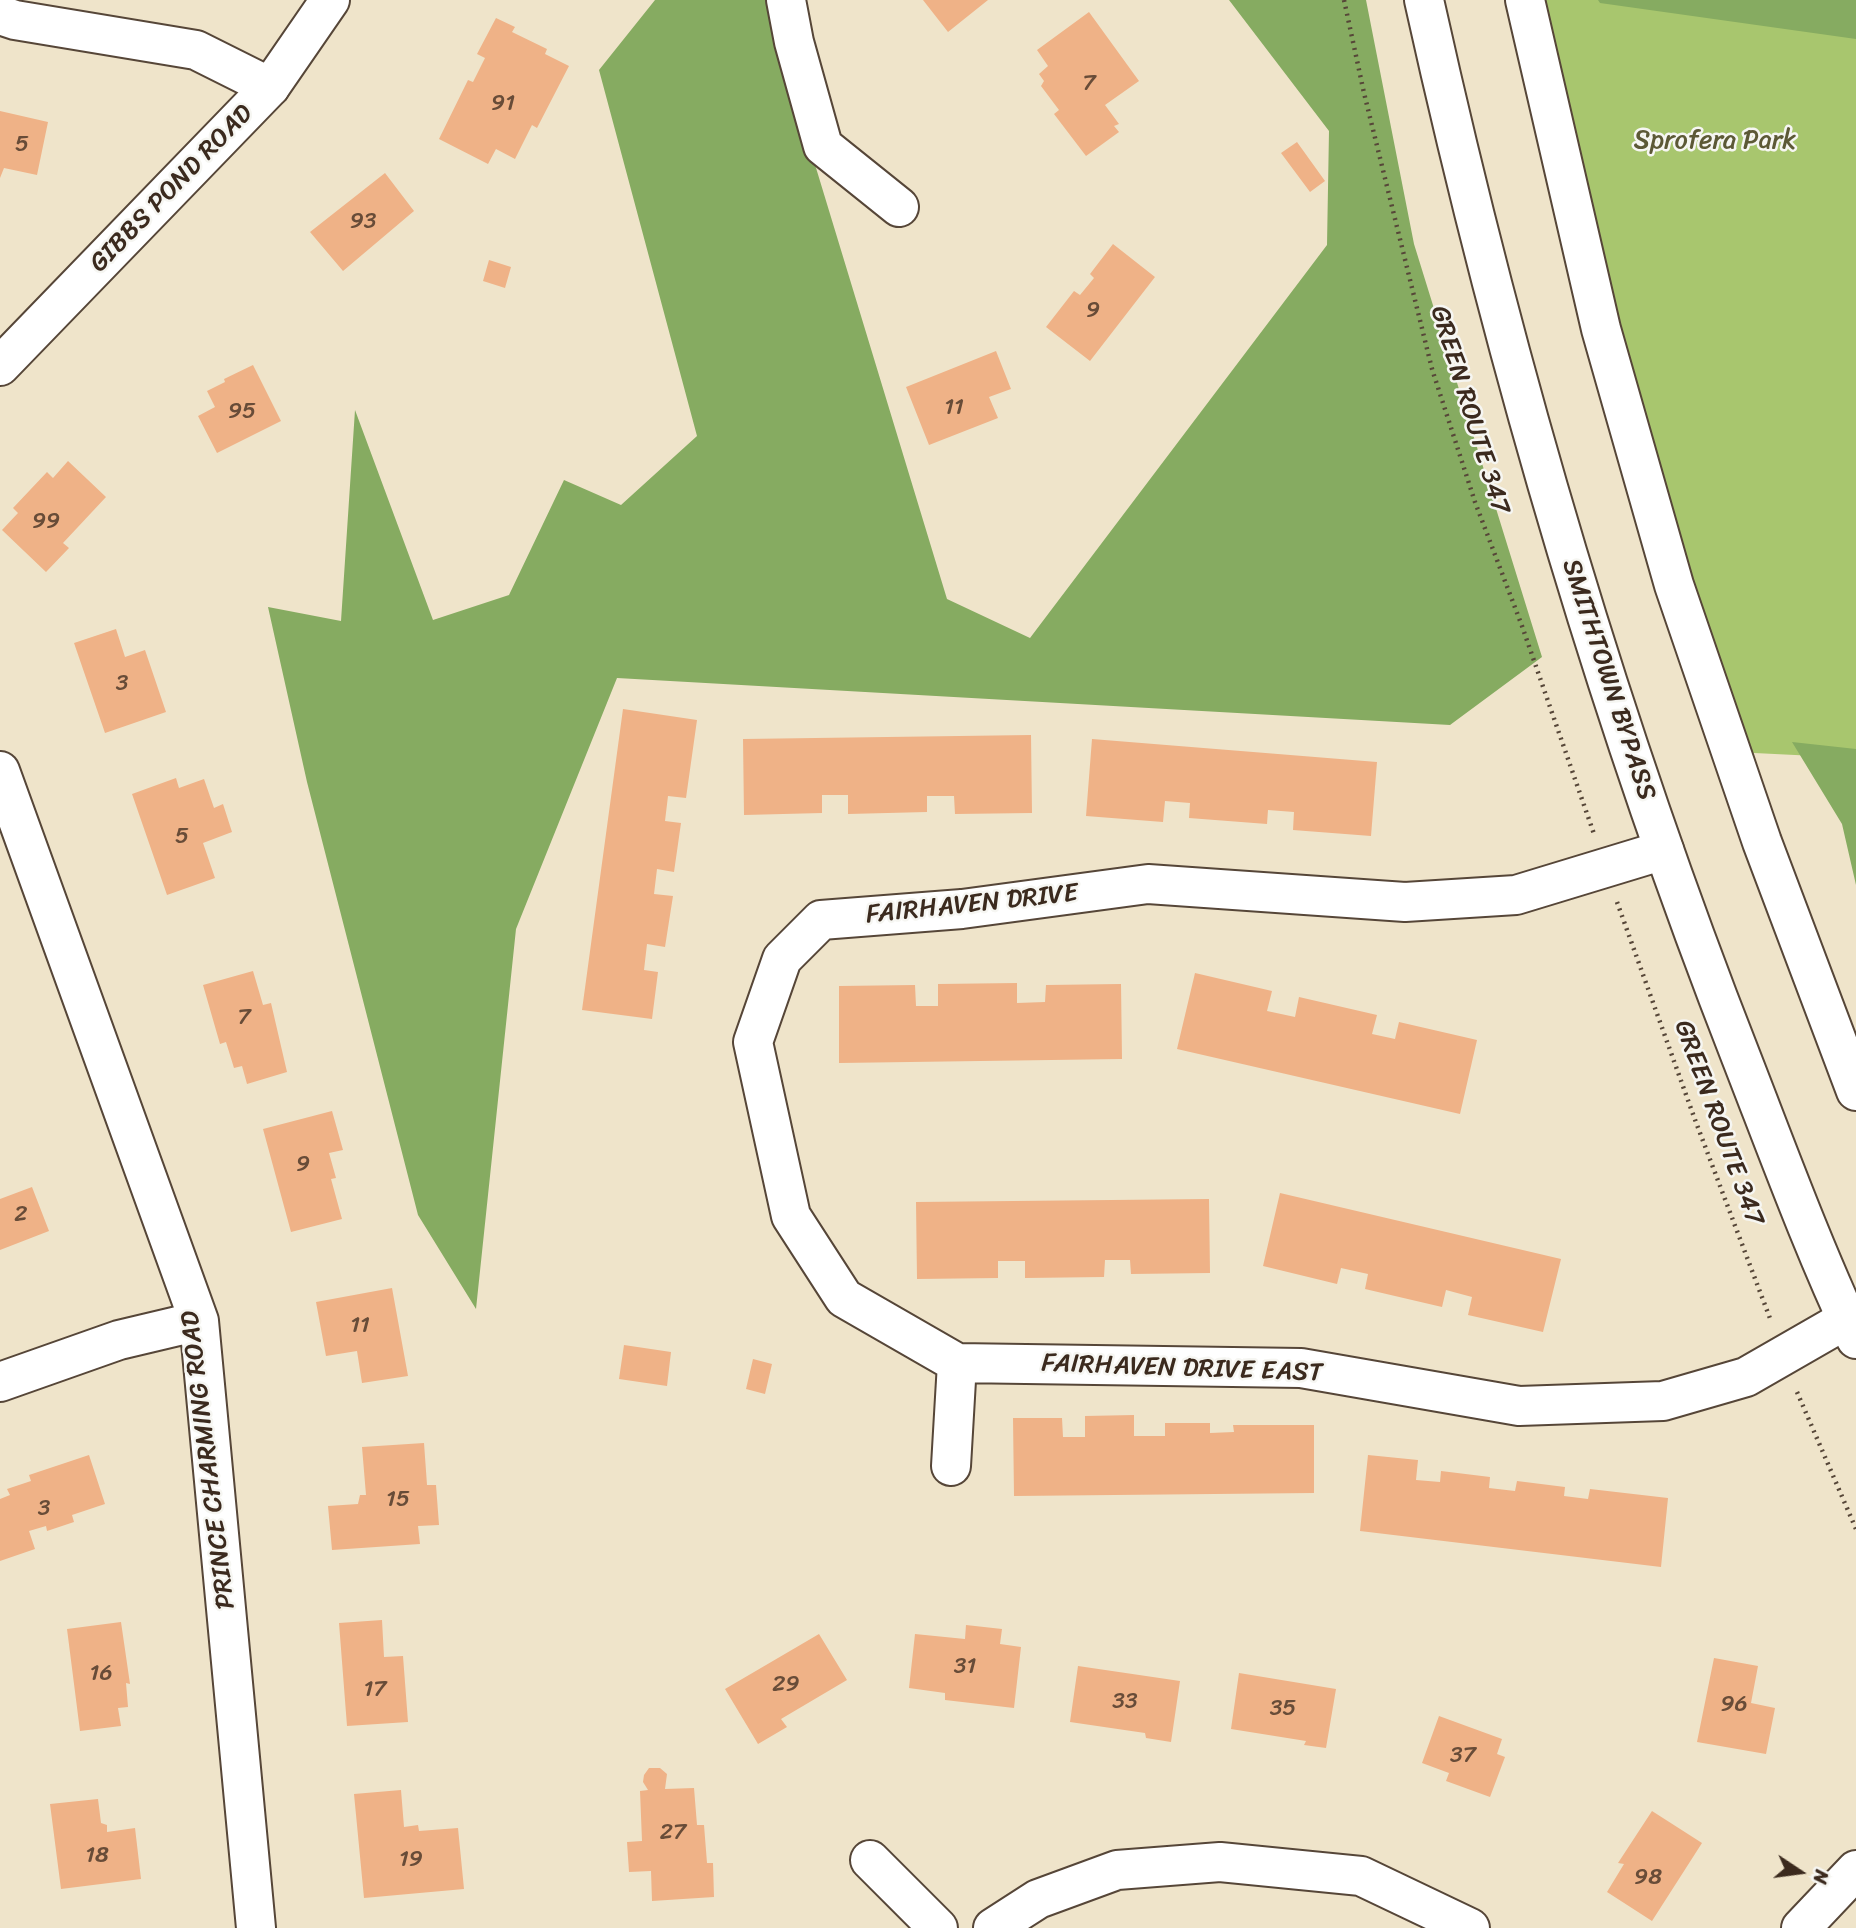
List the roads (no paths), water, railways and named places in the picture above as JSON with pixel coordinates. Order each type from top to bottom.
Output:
[{"type":"main road","name":"GIBBS POND ROAD","points":[[0,366],[270,88],[330,0]]},
{"type":"main road","points":[[786,0],[794,42],[823,146],[900,207]]},
{"type":"main road","name":"SMITHTOWN BYPASS","points":[[1424,0],[1473,216],[1517,384],[1580,601],[1664,850],[1718,998],[1851,1329]]},
{"type":"main road","points":[[1525,0],[1601,329],[1674,586],[1762,842],[1856,1091]]},
{"type":"main road","points":[[0,15],[27,22],[196,50],[270,88]]},
{"type":"main road","name":"PRINCE CHARMING ROAD","points":[[0,771],[198,1321],[256,1928]]},
{"type":"main road","name":"FAIRHAVEN DRIVE","points":[[957,1363],[844,1298],[791,1216],[753,1042],[782,959],[821,920],[961,909],[1148,884],[1405,902],[1516,895],[1664,850]]},
{"type":"main road","points":[[0,1382],[119,1340],[198,1321]]},
{"type":"main road","name":"FAIRHAVEN DRIVE EAST","points":[[957,1363],[1301,1368],[1519,1406],[1664,1401],[1746,1377],[1851,1329]]},
{"type":"main road","points":[[951,1466],[957,1363]]},
{"type":"main road","points":[[870,1860],[938,1928]]},
{"type":"main road","points":[[993,1928],[1038,1899],[1118,1870],[1220,1862],[1361,1876],[1470,1928]]},
{"type":"main road","points":[[1801,1928],[1856,1870]]},
{"type":"park label","name":"Sprofera Park","points":[[1715,141]]}]
